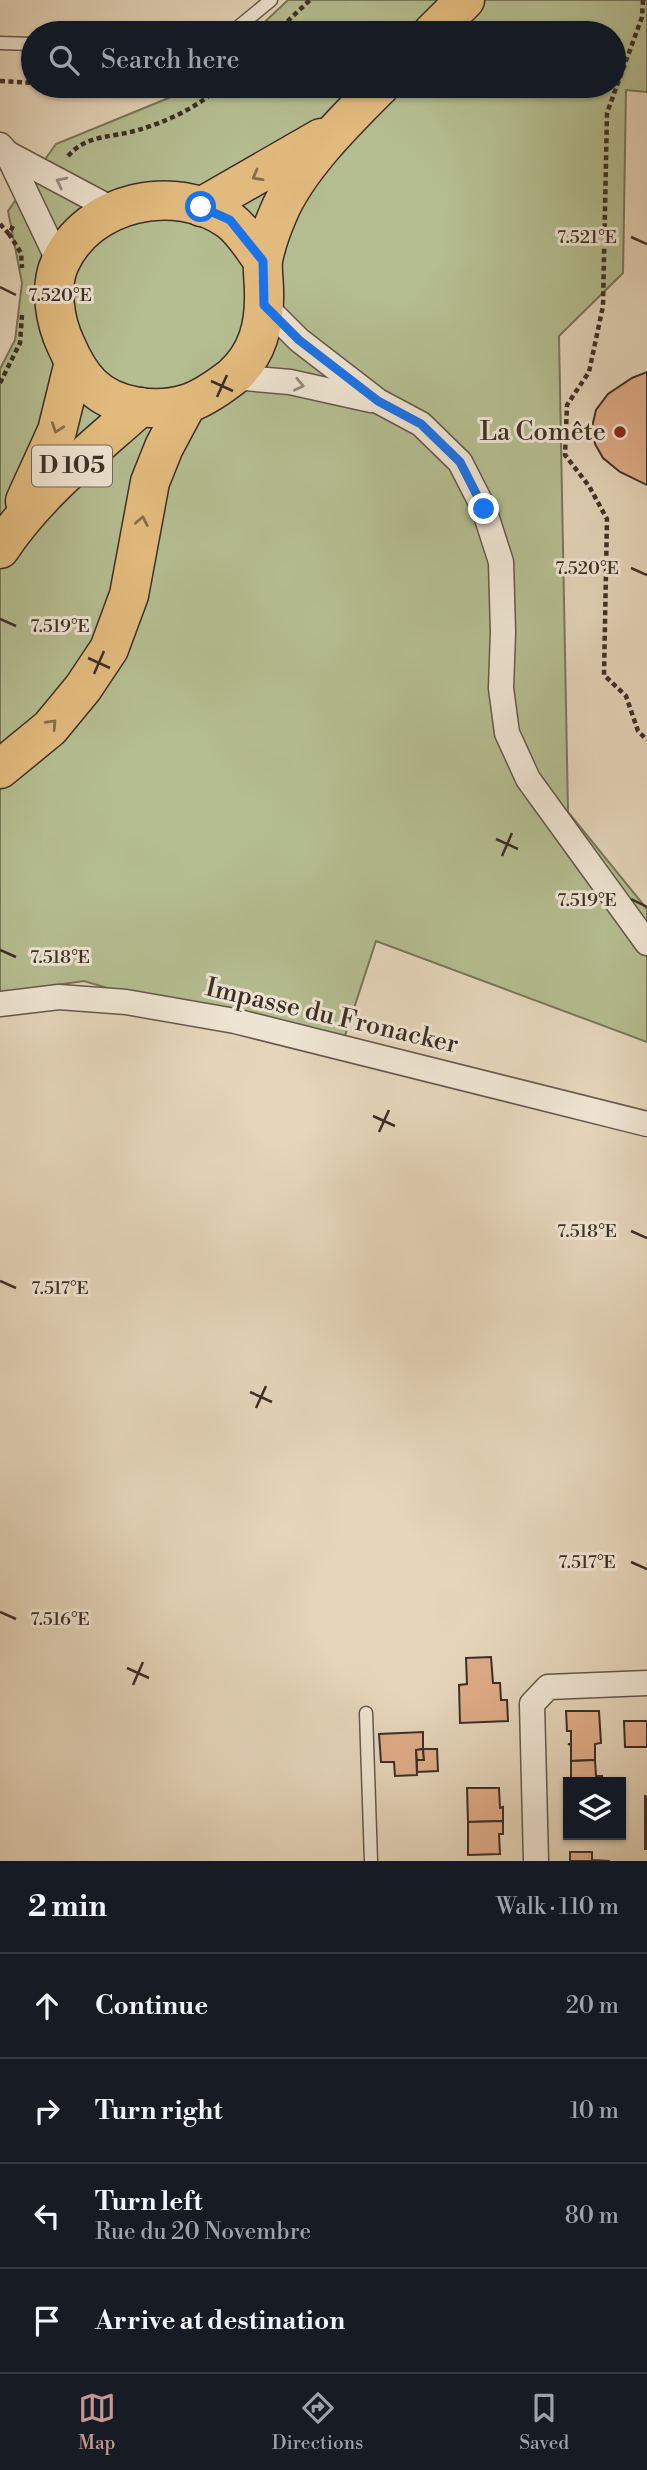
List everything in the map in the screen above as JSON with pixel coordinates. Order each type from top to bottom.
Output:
[{"type":"main road","points":[[444,21],[465,0]]},
{"type":"main road","points":[[263,261],[230,220],[201,207],[175,201],[145,200],[94,222],[76,239],[60,264],[54,301],[58,328],[74,362],[92,386],[114,401],[140,407],[187,404],[232,377],[252,356],[262,328],[263,261],[278,214],[289,191],[337,129],[368,98]]},
{"type":"main road","points":[[201,207],[337,129]]},
{"type":"main road","name":"D 105","points":[[5,541],[57,431],[74,362]]},
{"type":"main road","name":"D 105","points":[[0,769],[50,728],[83,688],[109,649],[129,595],[150,482],[164,447],[187,404]]},
{"type":"main road","name":"D 105","points":[[5,541],[72,466],[140,407]]},
{"type":"street","points":[[4,149],[116,211]]},
{"type":"street","points":[[4,149],[60,264]]},
{"type":"street","points":[[264,305],[299,340],[378,401],[421,424],[460,462],[484,509],[501,562],[503,632],[500,688],[507,733],[528,779],[646,940]]},
{"type":"street","points":[[232,377],[290,382],[378,401]]},
{"type":"street","name":"Impasse du Fronacker","points":[[0,1003],[59,997],[126,1002],[234,1021],[647,1124]]},
{"type":"street","points":[[536,1861],[532,1704],[548,1687],[647,1683]]},
{"type":"lane","points":[[246,21],[271,0]]},
{"type":"lane","points":[[0,43],[21,44]]},
{"type":"lane","points":[[366,1713],[371,1861]]},
{"type":"path","points":[[288,21],[310,0]]},
{"type":"path","points":[[626,60],[642,16],[643,0]]},
{"type":"path","points":[[0,81],[21,82]]},
{"type":"path","points":[[65,159],[74,148],[94,137],[110,137],[139,130],[174,116],[205,98]]},
{"type":"path","points":[[612,98],[607,113],[603,306],[589,372],[567,405],[565,455],[589,486],[607,519],[604,675],[626,696],[638,731],[647,740]]},
{"type":"path","points":[[9,234],[15,221]]},
{"type":"path","points":[[0,224],[21,253],[23,274]]},
{"type":"path","points":[[0,383],[20,343],[22,308]]},
{"type":"green space","points":[[288,0],[647,0],[647,92],[626,90],[626,21],[266,21]]},
{"type":"green space","points":[[169,98],[626,98],[623,273],[559,336],[568,812],[647,909],[647,1042],[376,941],[338,1057],[84,981],[0,993],[0,369],[15,340],[22,283],[8,211],[56,144]]},
{"type":"building","name":"La Comête","points":[[647,372],[647,485],[620,472],[603,458],[595,444],[592,427],[596,410],[608,394],[632,378]]},
{"type":"building","points":[[491,1657],[493,1683],[500,1683],[501,1700],[507,1700],[508,1721],[460,1723],[459,1685],[467,1684],[466,1658]]},
{"type":"building","points":[[566,1711],[599,1711],[601,1743],[595,1744],[595,1760],[571,1761],[571,1745],[568,1744],[571,1744],[571,1731],[567,1731]]},
{"type":"building","points":[[624,1721],[647,1721],[647,1747],[625,1747]]},
{"type":"building","points":[[423,1732],[423,1749],[416,1750],[417,1775],[395,1776],[394,1762],[381,1762],[379,1734]]},
{"type":"building","points":[[423,1749],[424,1760],[417,1760],[416,1750]]},
{"type":"building","points":[[423,1749],[437,1749],[438,1771],[417,1772],[417,1760],[424,1760]]},
{"type":"building","points":[[595,1760],[596,1776],[602,1777],[571,1777],[571,1761]]},
{"type":"building","points":[[467,1788],[499,1788],[503,1821],[468,1822]]},
{"type":"building","points":[[645,1796],[647,1797],[647,1849],[645,1849]]},
{"type":"building","points":[[503,1821],[503,1834],[499,1834],[500,1854],[468,1855],[468,1822]]},
{"type":"building","points":[[570,1852],[592,1852],[592,1860],[610,1861],[570,1861]]},
{"type":"place","name":"La Comête","points":[[620,432]]},
{"type":"route","points":[[201,207],[230,220],[263,261],[264,305],[299,340],[378,401],[421,424],[460,462],[484,509]]}]
